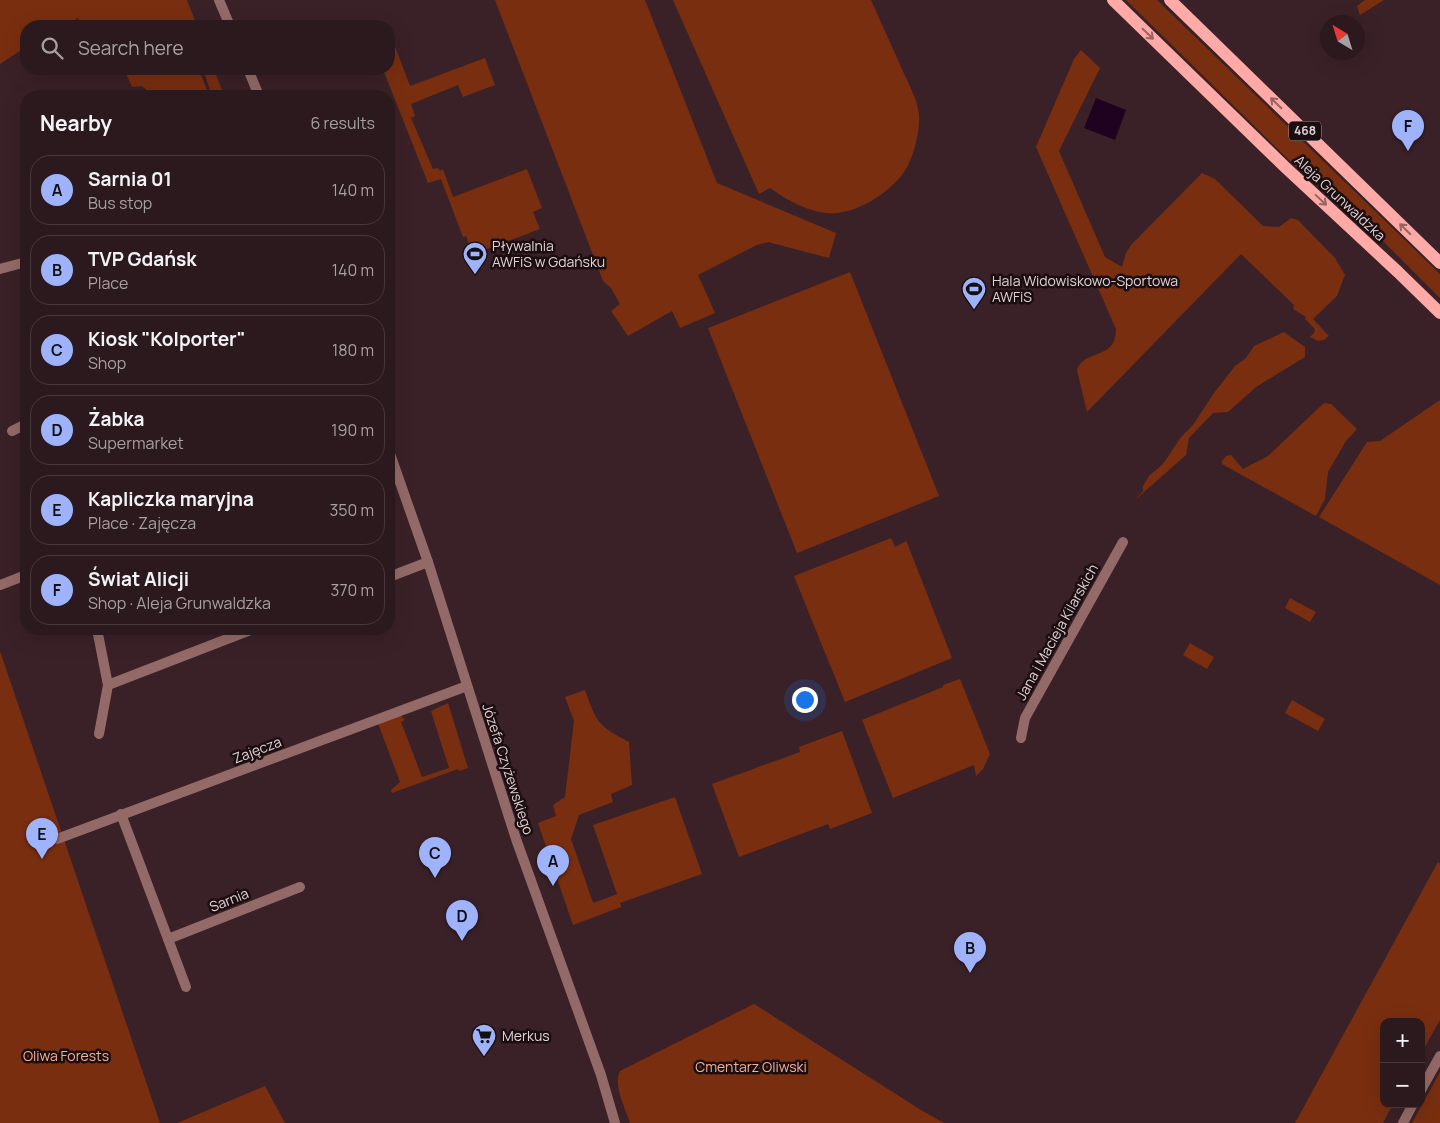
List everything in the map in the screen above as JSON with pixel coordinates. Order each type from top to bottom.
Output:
[{"type":"main road","name":"Aleja Grunwaldzka","points":[[1112,0],[1440,313]]},
{"type":"main road","name":"Aleja Grunwaldzka","points":[[1170,0],[1440,263]]},
{"type":"street","points":[[219,0],[227,20]]},
{"type":"street","points":[[250,75],[257,90]]},
{"type":"street","points":[[0,269],[20,264]]},
{"type":"street","points":[[12,431],[20,427]]},
{"type":"street","name":"Józefa Czyżewskiego","points":[[395,468],[428,562],[516,839],[601,1075],[616,1123]]},
{"type":"street","name":"Jana i Macieja Kilarskich","points":[[1021,738],[1025,718],[1123,542]]},
{"type":"street","points":[[395,574],[428,562]]},
{"type":"street","points":[[0,585],[20,577]]},
{"type":"street","points":[[97,635],[108,685],[99,734]]},
{"type":"street","points":[[108,685],[237,635]]},
{"type":"street","name":"Zajęcza","points":[[57,839],[467,686]]},
{"type":"street","points":[[121,814],[186,987]]},
{"type":"street","name":"Sarnia","points":[[168,939],[300,887]]},
{"type":"street","points":[[1425,1083],[1440,1056]]},
{"type":"street","points":[[1403,1123],[1411,1108]]},
{"type":"green space","points":[[0,0],[187,0],[195,20],[79,20],[78,18],[75,20],[20,20],[20,51],[0,64]]},
{"type":"green space","points":[[495,0],[645,0],[717,183],[836,233],[829,258],[768,242],[757,245],[698,275],[715,313],[680,328],[672,311],[628,336],[611,311],[620,304],[611,288],[603,281]]},
{"type":"green space","points":[[673,0],[871,0],[917,103],[919,127],[917,140],[904,172],[888,189],[868,203],[837,213],[819,212],[801,206],[770,188],[759,194]]},
{"type":"green space","points":[[1126,0],[1157,0],[1440,274],[1440,298],[1385,243],[1289,160]]},
{"type":"green space","points":[[1365,0],[1384,0],[1360,15],[1357,6]]},
{"type":"green space","points":[[395,47],[410,86],[485,58],[495,85],[463,97],[458,85],[411,104],[415,116],[411,118],[433,169],[438,168],[440,171],[443,169],[453,197],[527,169],[542,208],[533,212],[540,229],[473,254],[466,236],[463,237],[441,179],[428,183],[395,100],[395,90],[391,90],[385,75],[395,75]]},
{"type":"green space","points":[[1081,50],[1100,68],[1059,151],[1105,257],[1122,267],[1126,253],[1131,245],[1202,173],[1215,179],[1263,226],[1279,227],[1291,218],[1298,220],[1335,258],[1345,275],[1337,296],[1313,319],[1329,336],[1324,340],[1318,341],[1310,337],[1315,329],[1305,319],[1306,317],[1293,309],[1294,305],[1241,254],[1087,412],[1077,370],[1086,359],[1111,346],[1115,339],[1116,329],[1036,147],[1074,59]]},
{"type":"green space","points":[[127,75],[201,75],[207,90],[147,90],[142,86],[132,87]]},
{"type":"green space","points":[[205,75],[216,75],[222,90],[210,90]]},
{"type":"green space","points":[[850,272],[939,496],[797,553],[708,328]]},
{"type":"green space","points":[[1284,332],[1305,347],[1305,357],[1256,387],[1228,412],[1213,413],[1189,438],[1186,455],[1135,500],[1143,491],[1143,486],[1149,476],[1163,464],[1235,366],[1245,359],[1254,346]]},
{"type":"green space","points":[[1440,400],[1440,585],[1319,517],[1367,442],[1380,441]]},
{"type":"green space","points":[[1324,403],[1331,404],[1357,429],[1346,441],[1328,472],[1325,499],[1316,516],[1222,464],[1226,456],[1231,455],[1243,469],[1268,456]]},
{"type":"green space","points":[[891,538],[895,547],[906,540],[952,658],[845,702],[794,576]]},
{"type":"green space","points":[[1290,598],[1316,612],[1310,622],[1285,608]]},
{"type":"green space","points":[[1190,643],[1214,657],[1207,669],[1183,655]]},
{"type":"green space","name":"Oliwa Forests","points":[[0,651],[160,1123],[0,1123]]},
{"type":"green space","points":[[960,679],[990,754],[983,769],[976,776],[974,765],[893,798],[862,720]]},
{"type":"green space","points":[[585,690],[592,710],[604,727],[629,742],[632,785],[611,794],[613,802],[579,815],[571,839],[593,903],[617,894],[593,825],[675,797],[702,874],[620,903],[621,907],[573,925],[538,823],[556,816],[553,805],[565,797],[574,721],[565,697]]},
{"type":"green space","points":[[1292,700],[1325,719],[1318,731],[1285,713]]},
{"type":"green space","points":[[448,703],[468,768],[459,771],[458,769],[392,793],[391,790],[400,782],[378,723],[399,716],[405,720],[401,722],[422,777],[449,768],[431,711]]},
{"type":"green space","points":[[842,731],[872,813],[830,829],[828,824],[739,857],[712,784],[800,752],[799,747]]},
{"type":"green space","points":[[1438,862],[1440,864],[1440,1020],[1425,1047],[1425,1018],[1380,1018],[1380,1108],[1391,1108],[1383,1123],[1295,1123]]},
{"type":"green space","name":"Cmentarz Oliwski","points":[[754,1004],[944,1123],[630,1123],[619,1090],[618,1077],[620,1071]]},
{"type":"green space","points":[[1440,1072],[1440,1123],[1412,1123],[1420,1108],[1425,1108],[1425,1099]]},
{"type":"green space","points":[[265,1086],[285,1123],[177,1123]]},
{"type":"shaded area","points":[[1096,98],[1126,110],[1115,140],[1084,128]]},
{"type":"place","name":"Świat Alicji","points":[[1408,151]]},
{"type":"place","name":"Pływalnia AWFiS w Gdańsku","points":[[475,275]]},
{"type":"place","name":"Hala Widowiskowo-Sportowa AWFiS","points":[[974,310]]},
{"type":"place","name":"Kapliczka maryjna","points":[[42,859]]},
{"type":"place","name":"Kiosk \"Kolporter\"","points":[[435,878]]},
{"type":"place","name":"Sarnia 01","points":[[553,886]]},
{"type":"place","name":"Żabka","points":[[462,941]]},
{"type":"place","name":"TVP Gdańsk","points":[[970,973]]},
{"type":"place","name":"Merkus","points":[[484,1057]]}]
